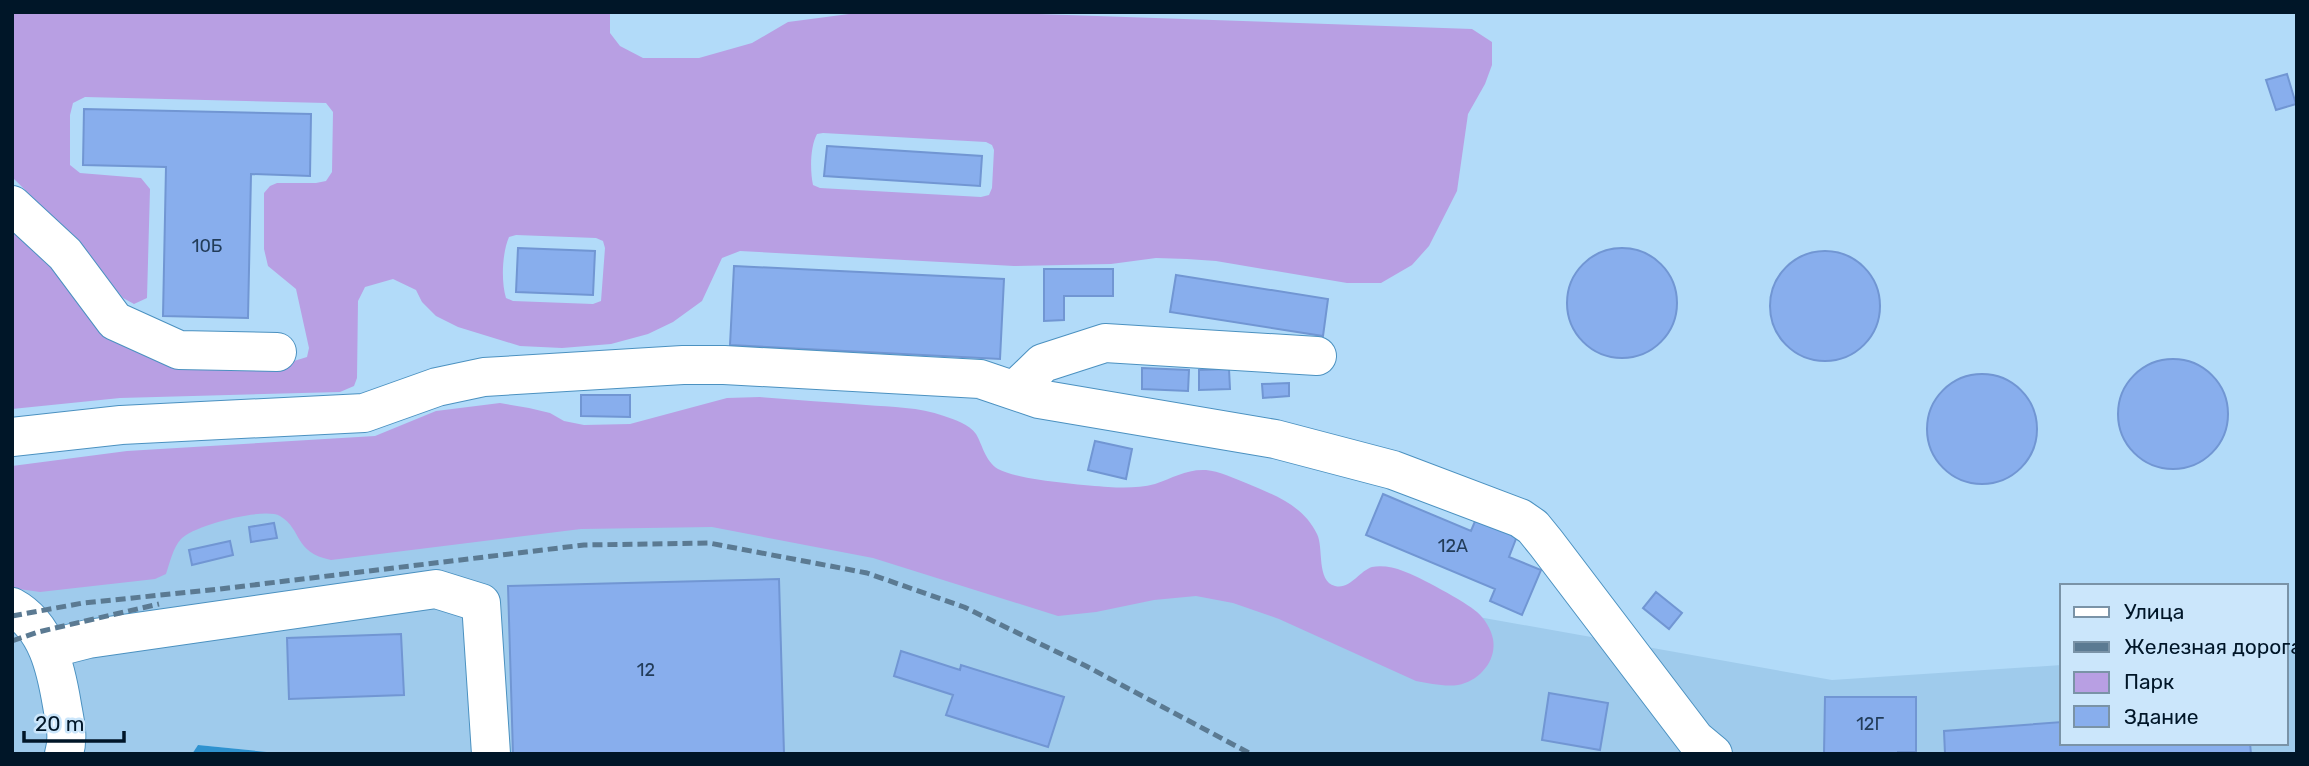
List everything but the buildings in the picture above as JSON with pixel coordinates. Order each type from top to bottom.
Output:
[{"type":"street","points":[[12,205],[65,254],[115,321],[179,350],[277,352]]},
{"type":"street","points":[[1015,390],[1043,363],[1105,343],[1317,356]]},
{"type":"street","points":[[12,437],[121,425],[364,413],[436,387],[484,377],[683,365],[980,379],[1039,399],[1276,439],[1393,470],[1520,518],[1533,527],[1546,542],[1695,739],[1713,754]]},
{"type":"street","points":[[49,649],[88,639],[436,589],[481,604],[491,754]]},
{"type":"street","points":[[12,607],[25,614],[49,649],[56,670],[68,739],[64,754]]},
{"type":"shaded area","points":[[12,502],[867,508],[1832,680],[2060,665],[2060,745],[2288,745],[2288,650],[2297,650],[2297,754],[287,754],[198,745],[192,754],[12,754]]},
{"type":"green space","points":[[610,12],[610,33],[620,46],[643,58],[699,58],[752,43],[788,22],[849,14],[982,12],[1472,29],[1492,42],[1492,65],[1468,114],[1457,191],[1429,246],[1412,265],[1381,283],[1347,283],[1216,261],[1187,259],[1156,258],[1111,264],[1014,266],[740,251],[722,258],[702,301],[673,322],[648,334],[611,344],[562,348],[520,346],[458,327],[436,316],[422,302],[416,290],[393,279],[365,287],[358,301],[357,378],[354,386],[340,392],[120,398],[12,409],[12,230],[50,265],[99,327],[294,361],[307,357],[309,348],[296,289],[268,266],[264,249],[264,193],[277,183],[326,181],[332,172],[333,112],[326,103],[85,97],[73,103],[70,115],[70,165],[80,173],[141,178],[150,189],[147,298],[134,304],[123,298],[74,238],[12,177],[12,14]],"holes":[[[817,134],[986,142],[992,145],[994,150],[992,188],[989,195],[981,197],[820,188],[813,185],[811,159]],[[509,237],[596,238],[603,241],[605,248],[601,301],[593,304],[513,301],[506,298],[503,276],[505,251]]]},
{"type":"green space","points":[[760,397],[905,408],[935,413],[970,428],[976,434],[987,458],[998,469],[1035,479],[1126,488],[1155,484],[1199,470],[1226,475],[1277,497],[1304,515],[1317,534],[1323,571],[1329,583],[1335,586],[1345,585],[1367,569],[1376,566],[1392,567],[1410,574],[1453,596],[1480,615],[1492,635],[1492,655],[1485,669],[1466,683],[1431,684],[1416,681],[1279,619],[1233,603],[1196,596],[1058,616],[873,558],[712,527],[581,529],[331,560],[310,552],[280,516],[260,514],[214,523],[188,534],[176,547],[166,574],[155,579],[40,592],[12,588],[12,466],[127,451],[375,436],[436,411],[500,403],[550,413],[564,421],[584,425],[630,424],[727,398]]},
{"type":"water","points":[[198,745],[287,754],[192,754]]},
{"type":"railway","points":[[12,616],[83,603],[584,545],[709,543],[867,573],[964,607],[1086,666],[1251,754]]},
{"type":"railway","points":[[12,641],[38,632],[159,604]]}]
